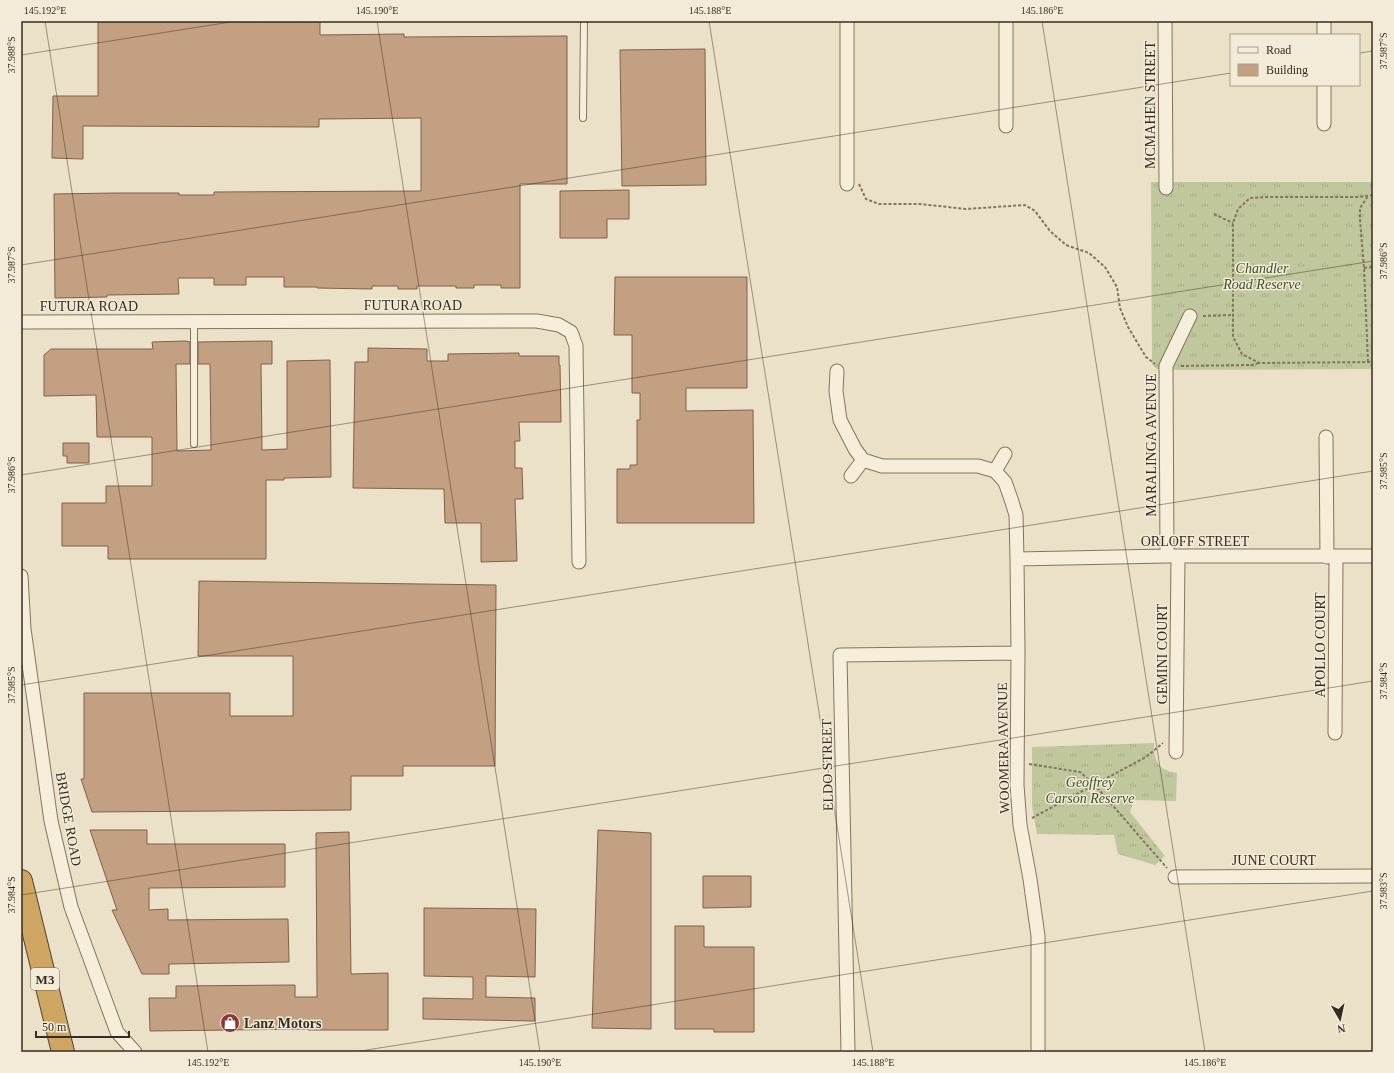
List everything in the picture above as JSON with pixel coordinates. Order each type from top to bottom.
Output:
[{"type":"highway","name":"M3","points":[[21,881],[24,906],[63,1052]]},
{"type":"street","points":[[847,21],[847,181]]},
{"type":"street","points":[[1006,21],[1006,126]]},
{"type":"street","name":"MCMAHEN STREET","points":[[1165,21],[1166,188]]},
{"type":"street","points":[[1324,21],[1324,34]]},
{"type":"street","points":[[1324,86],[1324,124]]},
{"type":"street","name":"MARALINGA AVENUE","points":[[1172,556],[1166,366],[1190,316]]},
{"type":"street","name":"FUTURA ROAD","points":[[21,322],[537,321],[559,324],[571,332],[576,346],[579,562]]},
{"type":"street","points":[[838,371],[836,391],[840,420],[854,449],[863,460],[882,466],[978,466],[995,471],[1005,454]]},
{"type":"street","name":"APOLLO COURT","points":[[1326,437],[1331,557],[1335,733]]},
{"type":"street","points":[[851,476],[863,460]]},
{"type":"street","name":"WOOMERA AVENUE","points":[[995,471],[1005,482],[1012,499],[1016,515],[1018,653],[1017,785],[1020,825],[1030,879],[1038,936],[1038,1052]]},
{"type":"street","name":"ORLOFF STREET","points":[[1017,559],[1172,556],[1373,556]]},
{"type":"street","name":"GEMINI COURT","points":[[1172,556],[1177,734],[1176,752]]},
{"type":"street","name":"BRIDGE ROAD","points":[[21,576],[24,629],[51,821],[71,907],[117,1032],[136,1052]]},
{"type":"street","name":"ELDO STREET","points":[[848,1052],[840,655],[1018,653]]},
{"type":"street","name":"JUNE COURT","points":[[1175,877],[1373,876]]},
{"type":"lane","points":[[583,118],[584,21]]},
{"type":"lane","points":[[194,322],[194,444]]},
{"type":"path","points":[[847,181],[860,184],[866,199],[879,204],[920,204],[966,209],[1025,205],[1035,211],[1050,231],[1066,245],[1089,253],[1105,267],[1117,287],[1120,308],[1128,328],[1142,351],[1152,363],[1166,366],[1252,365],[1259,363],[1373,362]]},
{"type":"path","points":[[1259,363],[1242,354],[1233,338],[1233,223],[1238,209],[1250,198],[1359,197],[1373,195]]},
{"type":"path","points":[[1368,196],[1360,208],[1368,362]]},
{"type":"path","points":[[1214,214],[1233,223]]},
{"type":"path","points":[[1364,268],[1373,268]]},
{"type":"path","points":[[1190,316],[1233,316]]},
{"type":"path","points":[[1020,825],[1146,757],[1177,734]]},
{"type":"path","points":[[1017,763],[1080,772],[1094,784],[1175,877]]},
{"type":"green space","name":"Chandler Road Reserve","points":[[1151,182],[1373,182],[1373,369],[1157,369],[1152,364]]},
{"type":"green space","name":"Geoffrey Carson Reserve","points":[[1154,743],[1155,755],[1158,764],[1165,770],[1177,773],[1176,801],[1134,800],[1130,812],[1165,856],[1155,865],[1118,854],[1114,835],[1037,834],[1032,806],[1032,747]]},
{"type":"building","points":[[98,21],[320,22],[320,35],[404,34],[404,37],[567,36],[567,184],[520,184],[520,288],[501,288],[501,285],[474,285],[474,288],[456,288],[456,286],[417,286],[417,289],[398,289],[398,286],[372,286],[372,289],[284,287],[284,277],[246,277],[246,285],[214,285],[214,278],[178,278],[179,294],[107,295],[107,297],[55,298],[54,194],[179,193],[179,195],[214,195],[214,192],[421,191],[421,118],[319,119],[319,127],[83,126],[83,159],[52,158],[53,96],[98,96]]},
{"type":"building","points":[[705,49],[706,185],[622,186],[620,50]]},
{"type":"building","points":[[629,190],[629,219],[607,219],[607,238],[560,238],[560,191]]},
{"type":"building","points":[[615,277],[747,277],[747,388],[686,388],[686,411],[753,410],[754,523],[617,523],[617,469],[630,469],[630,465],[637,465],[637,420],[640,420],[640,393],[632,393],[632,335],[614,335]]},
{"type":"building","points":[[272,341],[272,364],[261,364],[262,450],[287,449],[287,361],[330,360],[331,477],[266,480],[266,559],[108,559],[108,546],[62,546],[62,503],[106,503],[106,486],[152,486],[152,437],[97,437],[96,395],[44,396],[44,355],[51,349],[153,349],[152,342],[190,342],[190,364],[176,364],[177,451],[211,450],[210,364],[198,364],[198,342]]},
{"type":"building","points":[[368,348],[427,349],[427,361],[448,361],[448,354],[519,353],[519,356],[559,356],[561,422],[519,422],[520,441],[515,441],[515,468],[522,468],[523,499],[515,499],[517,561],[481,562],[481,523],[445,523],[444,489],[353,488],[355,362],[368,362]]},
{"type":"building","points":[[63,443],[89,443],[89,463],[67,463],[67,456],[63,456]]},
{"type":"building","points":[[199,581],[496,585],[495,766],[403,766],[403,776],[351,776],[351,810],[92,812],[81,779],[84,779],[84,693],[230,693],[230,716],[293,716],[293,656],[198,656]]},
{"type":"building","points":[[90,830],[147,830],[147,844],[285,844],[285,887],[149,888],[149,910],[168,909],[168,920],[288,919],[289,962],[169,964],[169,974],[142,974],[112,910],[117,910]]},
{"type":"building","points":[[598,830],[651,833],[651,1029],[592,1028]]},
{"type":"building","points":[[349,832],[351,974],[388,973],[388,1030],[308,1029],[150,1031],[149,998],[176,998],[176,986],[295,985],[295,997],[317,997],[316,833]]},
{"type":"building","points":[[703,876],[751,876],[751,907],[703,908]]},
{"type":"building","points":[[424,908],[536,909],[535,977],[486,976],[486,997],[535,998],[535,1021],[423,1019],[423,998],[473,999],[473,977],[424,976]]},
{"type":"building","points":[[675,926],[704,926],[704,947],[754,947],[754,1032],[714,1032],[714,1029],[675,1029]]},
{"type":"place","name":"Lanz Motors","points":[[230,1023]]}]
